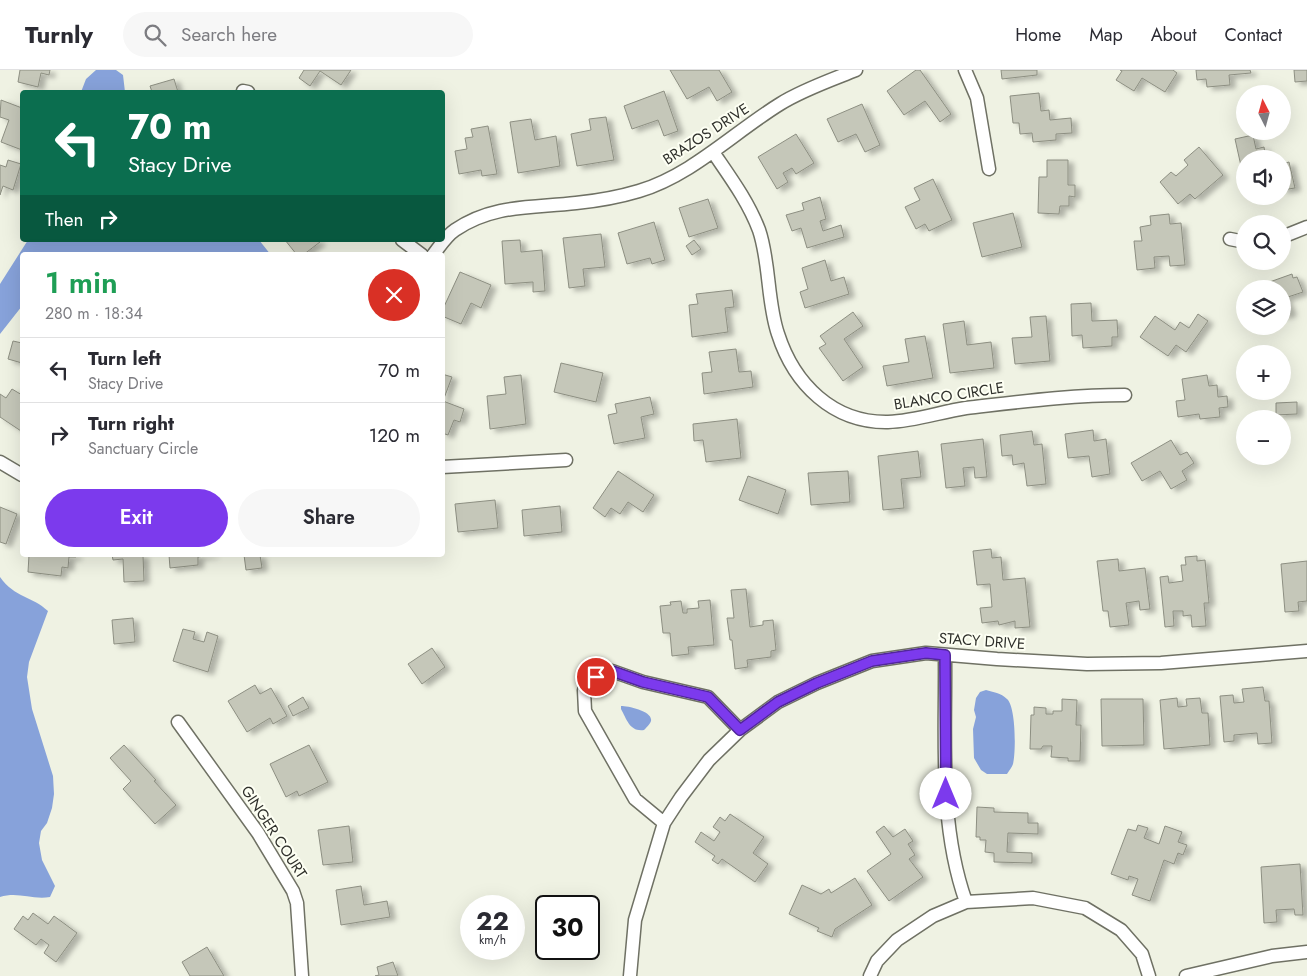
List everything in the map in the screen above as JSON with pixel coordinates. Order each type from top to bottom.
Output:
[{"type":"street","name":"BRAZOS DRIVE","points":[[445,239],[455,230],[493,212],[511,208],[576,203],[639,191],[683,171],[781,103],[856,70]]},
{"type":"street","points":[[965,70],[977,98],[989,169]]},
{"type":"street","name":"BLANCO CIRCLE","points":[[713,152],[742,194],[759,231],[778,335],[794,369],[805,386],[832,408],[846,415],[887,422],[913,419],[960,409],[1054,397],[1125,395]]},
{"type":"street","points":[[1291,233],[1307,227]]},
{"type":"street","points":[[1230,239],[1236,240]]},
{"type":"street","points":[[405,242],[418,252]]},
{"type":"street","points":[[445,466],[566,460]]},
{"type":"street","points":[[0,462],[20,474]]},
{"type":"street","name":"STACY DRIVE","points":[[630,976],[635,920],[664,823],[709,760],[740,730],[778,702],[817,683],[872,661],[926,653],[1087,664],[1160,663],[1307,651]]},
{"type":"street","points":[[945,655],[946,813],[957,878],[966,902]]},
{"type":"street","points":[[664,823],[635,800],[585,711],[584,690],[596,677],[612,671],[643,682],[708,697],[740,730]]},
{"type":"street","name":"GINGER COURT","points":[[178,722],[258,833],[293,891],[297,903],[302,976]]},
{"type":"street","points":[[870,976],[877,961],[897,940],[933,916],[966,902],[1033,898],[1085,908],[1121,930],[1142,954],[1149,976]]},
{"type":"street","points":[[1186,976],[1272,956],[1307,952]]},
{"type":"water","points":[[96,70],[116,70],[123,75],[125,90],[82,90],[86,79]]},
{"type":"water","points":[[27,242],[261,242],[269,252],[20,252]]},
{"type":"water","points":[[20,253],[20,309],[0,334],[0,284]]},
{"type":"water","points":[[0,577],[12,589],[48,611],[29,662],[27,677],[32,709],[53,776],[54,794],[52,808],[47,823],[41,831],[39,843],[42,860],[55,886],[50,897],[7,895],[0,897]]},
{"type":"water","points":[[986,690],[1005,697],[1012,711],[1015,740],[1014,758],[1013,765],[1007,774],[987,774],[981,770],[974,758],[973,729],[976,717],[974,710],[976,698],[980,692]]},
{"type":"water","points":[[621,706],[634,708],[648,714],[651,717],[651,721],[644,730],[635,729],[627,721]]},
{"type":"building","points":[[20,70],[50,70],[49,75],[41,73],[38,87],[18,82]]},
{"type":"building","points":[[304,70],[351,70],[341,85],[320,71],[310,86],[299,78]]},
{"type":"building","points":[[670,70],[719,70],[732,92],[717,101],[709,87],[687,99]]},
{"type":"building","points":[[916,70],[920,70],[951,114],[940,122],[925,101],[904,115],[887,91]]},
{"type":"building","points":[[1001,70],[1037,70],[1037,75],[1002,79]]},
{"type":"building","points":[[1120,70],[1173,70],[1177,73],[1165,92],[1142,78],[1134,91],[1116,80],[1122,71]]},
{"type":"building","points":[[1196,70],[1250,70],[1251,73],[1229,75],[1230,85],[1207,87],[1206,79],[1197,80]]},
{"type":"building","points":[[1294,70],[1307,70],[1307,81],[1295,82]]},
{"type":"building","points":[[174,79],[177,90],[151,90],[150,86]]},
{"type":"building","points":[[664,91],[678,131],[664,136],[658,120],[632,129],[624,106]]},
{"type":"building","points":[[1039,93],[1041,111],[1049,110],[1050,120],[1071,118],[1072,133],[1056,134],[1056,140],[1033,142],[1032,133],[1020,134],[1019,123],[1013,123],[1010,96]]},
{"type":"building","points":[[1,100],[20,107],[20,149],[1,142],[9,120],[0,117]]},
{"type":"building","points":[[862,104],[880,145],[865,152],[856,134],[838,142],[827,119]]},
{"type":"building","points":[[606,117],[614,160],[577,166],[571,134],[591,130],[589,119]]},
{"type":"building","points":[[531,119],[535,140],[556,136],[560,166],[518,173],[510,122]]},
{"type":"building","points":[[488,126],[497,174],[482,176],[481,170],[459,174],[455,151],[467,149],[465,138],[473,137],[471,129]]},
{"type":"building","points":[[796,134],[814,163],[796,174],[792,168],[783,173],[788,182],[777,189],[758,157]]},
{"type":"building","points":[[1235,139],[1254,140],[1256,149],[1264,147],[1264,150],[1237,150]]},
{"type":"building","points":[[1199,147],[1223,175],[1195,199],[1190,194],[1178,204],[1160,182],[1171,172],[1176,176],[1188,165],[1184,160]]},
{"type":"building","points":[[8,160],[20,164],[13,190],[3,186],[0,195],[0,165],[6,167]]},
{"type":"building","points":[[1047,160],[1068,160],[1068,185],[1075,185],[1075,197],[1069,196],[1069,206],[1060,206],[1059,214],[1038,213],[1039,177],[1047,177]]},
{"type":"building","points":[[1291,171],[1295,188],[1291,189]]},
{"type":"building","points":[[933,179],[952,220],[929,231],[925,224],[916,229],[905,207],[920,200],[914,188]]},
{"type":"building","points":[[820,197],[826,219],[820,221],[823,231],[841,225],[844,237],[807,248],[801,228],[792,231],[786,215],[804,210],[802,203]]},
{"type":"building","points":[[708,199],[718,228],[689,237],[679,208]]},
{"type":"building","points":[[1013,213],[1022,247],[982,257],[973,223]]},
{"type":"building","points":[[1169,214],[1170,224],[1181,223],[1185,265],[1170,266],[1169,256],[1154,257],[1155,268],[1137,270],[1134,241],[1142,241],[1140,227],[1151,225],[1150,216]]},
{"type":"building","points":[[654,222],[665,260],[652,264],[650,258],[627,264],[618,233]]},
{"type":"building","points":[[601,234],[605,267],[583,269],[585,286],[569,288],[563,238]]},
{"type":"building","points":[[520,240],[521,252],[542,250],[545,291],[533,292],[533,282],[505,284],[502,241]]},
{"type":"building","points":[[694,240],[701,249],[692,255],[686,246]]},
{"type":"building","points":[[287,242],[320,242],[307,252],[295,252]]},
{"type":"building","points":[[825,260],[831,281],[844,277],[849,294],[805,308],[800,292],[808,289],[802,268]]},
{"type":"building","points":[[460,272],[491,285],[481,308],[471,303],[461,324],[445,317],[445,304]]},
{"type":"building","points":[[1292,274],[1293,278],[1297,277],[1303,292],[1291,296],[1291,280],[1275,280]]},
{"type":"building","points":[[732,290],[734,307],[725,308],[728,332],[692,337],[689,305],[698,304],[696,294]]},
{"type":"building","points":[[1091,303],[1092,321],[1117,320],[1118,337],[1112,337],[1112,346],[1083,348],[1082,335],[1072,336],[1071,304]]},
{"type":"building","points":[[853,312],[863,326],[844,339],[863,367],[843,381],[819,348],[826,344],[820,336]]},
{"type":"building","points":[[1198,314],[1208,321],[1186,352],[1176,345],[1168,356],[1140,337],[1155,316],[1175,330],[1180,322],[1189,328]]},
{"type":"building","points":[[1046,316],[1050,361],[1015,364],[1012,338],[1032,337],[1030,317]]},
{"type":"building","points":[[964,321],[967,345],[991,342],[994,368],[950,373],[943,324]]},
{"type":"building","points":[[925,336],[933,378],[887,386],[883,366],[909,362],[905,339]]},
{"type":"building","points":[[13,341],[20,343],[20,362],[8,359]]},
{"type":"building","points":[[736,349],[739,372],[751,371],[753,387],[704,394],[702,373],[712,372],[709,352]]},
{"type":"building","points":[[561,363],[603,373],[596,402],[554,392]]},
{"type":"building","points":[[445,375],[452,377],[445,396]]},
{"type":"building","points":[[521,375],[526,424],[490,429],[487,396],[506,394],[504,377]]},
{"type":"building","points":[[1207,375],[1209,386],[1217,385],[1218,397],[1227,396],[1228,407],[1219,408],[1220,417],[1200,419],[1199,414],[1178,417],[1176,401],[1185,400],[1182,379]]},
{"type":"building","points":[[12,389],[20,394],[20,430],[0,417],[0,394],[6,398]]},
{"type":"building","points":[[650,397],[654,414],[641,417],[645,438],[614,444],[608,415],[617,413],[615,404]]},
{"type":"building","points":[[445,402],[464,409],[460,422],[454,420],[448,435],[445,434]]},
{"type":"building","points":[[1297,402],[1297,414],[1291,414],[1291,410],[1276,410],[1276,403]]},
{"type":"building","points":[[737,419],[741,458],[706,462],[703,440],[694,441],[693,424]]},
{"type":"building","points":[[1093,430],[1094,441],[1106,439],[1110,474],[1092,477],[1089,456],[1068,458],[1065,434]]},
{"type":"building","points":[[1032,431],[1034,445],[1042,444],[1046,484],[1027,486],[1024,463],[1013,465],[1012,455],[1002,456],[1000,435]]},
{"type":"building","points":[[983,439],[987,477],[975,478],[974,467],[963,468],[965,486],[946,488],[941,444]]},
{"type":"building","points":[[1171,440],[1180,455],[1187,452],[1194,463],[1182,471],[1187,480],[1171,489],[1160,471],[1142,481],[1131,463]]},
{"type":"building","points":[[918,451],[921,477],[901,479],[904,508],[883,510],[878,456]]},
{"type":"building","points":[[618,471],[654,495],[643,512],[628,502],[620,514],[611,508],[605,517],[593,508]]},
{"type":"building","points":[[848,471],[850,502],[811,505],[808,473]]},
{"type":"building","points":[[748,476],[786,490],[778,514],[739,500]]},
{"type":"building","points":[[495,500],[498,528],[458,532],[455,504]]},
{"type":"building","points":[[560,506],[562,532],[524,536],[522,510]]},
{"type":"building","points":[[0,507],[17,514],[6,544],[0,542]]},
{"type":"building","points":[[991,549],[992,558],[1001,557],[1003,580],[1025,578],[1030,627],[1015,628],[1015,621],[999,625],[998,621],[982,623],[980,608],[992,607],[990,584],[977,585],[973,551]]},
{"type":"building","points":[[1197,556],[1197,561],[1205,560],[1209,603],[1204,603],[1206,626],[1192,627],[1191,615],[1183,616],[1183,611],[1173,611],[1174,626],[1165,627],[1160,577],[1168,576],[1169,583],[1183,581],[1181,565],[1186,565],[1185,557]]},
{"type":"building","points":[[29,557],[69,557],[68,568],[62,567],[61,576],[28,572]]},
{"type":"building","points":[[112,557],[143,557],[144,581],[124,582],[123,559],[113,560]]},
{"type":"building","points":[[169,557],[198,557],[198,565],[170,568]]},
{"type":"building","points":[[244,557],[260,557],[262,568],[246,570]]},
{"type":"building","points":[[1118,559],[1119,571],[1145,568],[1150,609],[1140,610],[1139,601],[1126,603],[1129,625],[1110,627],[1108,611],[1103,611],[1097,561]]},
{"type":"building","points":[[1307,561],[1307,601],[1298,602],[1299,611],[1285,612],[1281,564]]},
{"type":"building","points":[[746,589],[750,627],[763,625],[763,621],[773,620],[776,650],[771,651],[771,657],[747,660],[748,667],[735,669],[732,640],[730,640],[727,618],[734,618],[731,590]]},
{"type":"building","points":[[710,600],[714,645],[688,647],[689,654],[672,656],[670,633],[663,633],[660,606],[671,605],[670,602],[681,601],[683,613],[687,613],[687,609],[699,608],[698,601]]},
{"type":"building","points":[[133,618],[135,642],[114,644],[112,620]]},
{"type":"building","points":[[183,629],[195,632],[193,639],[204,642],[207,632],[218,636],[208,672],[173,661]]},
{"type":"building","points":[[432,648],[445,667],[422,684],[408,664]]},
{"type":"building","points":[[255,685],[260,694],[271,688],[287,716],[273,724],[270,718],[247,732],[228,701]]},
{"type":"building","points":[[1263,687],[1265,701],[1269,701],[1272,743],[1258,744],[1257,733],[1234,735],[1234,741],[1224,742],[1220,696],[1233,695],[1234,703],[1244,702],[1242,689]]},
{"type":"building","points":[[303,697],[309,708],[293,716],[288,706]]},
{"type":"building","points":[[1177,698],[1178,707],[1187,706],[1186,699],[1200,698],[1202,713],[1208,713],[1210,745],[1164,749],[1160,700]]},
{"type":"building","points":[[1062,699],[1077,700],[1076,725],[1081,725],[1080,761],[1068,761],[1068,758],[1051,757],[1052,746],[1030,749],[1031,715],[1034,715],[1034,707],[1046,708],[1046,714],[1053,714],[1053,711],[1062,711]]},
{"type":"building","points":[[1101,699],[1143,699],[1144,745],[1102,746]]},
{"type":"building","points":[[124,745],[176,805],[155,824],[123,789],[131,781],[110,758]]},
{"type":"building","points":[[309,745],[328,782],[299,796],[297,791],[286,797],[270,764]]},
{"type":"building","points":[[977,807],[994,808],[994,812],[1028,813],[1028,823],[1038,823],[1038,834],[1008,833],[1007,852],[1032,853],[1032,863],[994,862],[994,853],[985,852],[986,840],[980,840],[980,837],[976,837]]},
{"type":"building","points":[[730,814],[764,837],[753,853],[768,864],[755,882],[722,859],[718,864],[712,860],[715,856],[695,842],[701,832],[714,841],[720,832],[713,827],[720,817],[725,821]]},
{"type":"building","points":[[1138,825],[1148,828],[1144,838],[1159,844],[1165,826],[1182,832],[1178,842],[1187,845],[1183,855],[1178,853],[1174,864],[1164,860],[1150,901],[1132,895],[1138,879],[1129,876],[1128,880],[1111,874],[1128,829],[1136,831]]},
{"type":"building","points":[[349,826],[353,862],[323,865],[318,830]]},
{"type":"building","points":[[884,826],[893,837],[905,829],[913,841],[908,844],[915,855],[909,859],[923,877],[889,901],[867,871],[891,854],[876,832]]},
{"type":"building","points":[[1300,864],[1303,915],[1295,915],[1294,909],[1276,910],[1277,922],[1264,923],[1261,867]]},
{"type":"building","points":[[855,878],[872,905],[835,929],[832,937],[817,931],[819,928],[789,914],[802,885],[821,894],[829,889],[831,893]]},
{"type":"building","points":[[361,886],[364,905],[387,901],[390,917],[341,925],[336,890]]},
{"type":"building","points":[[33,913],[48,924],[54,916],[77,933],[56,962],[44,953],[49,945],[41,939],[36,945],[14,929],[23,916],[28,920]]},
{"type":"building","points":[[207,947],[224,976],[190,976],[182,962]]},
{"type":"building","points":[[393,962],[398,976],[375,976],[379,975],[377,967]]},
{"type":"route","points":[[596,677],[612,671],[643,682],[708,697],[740,730],[778,702],[817,683],[872,661],[926,653],[945,655],[946,794]]}]
